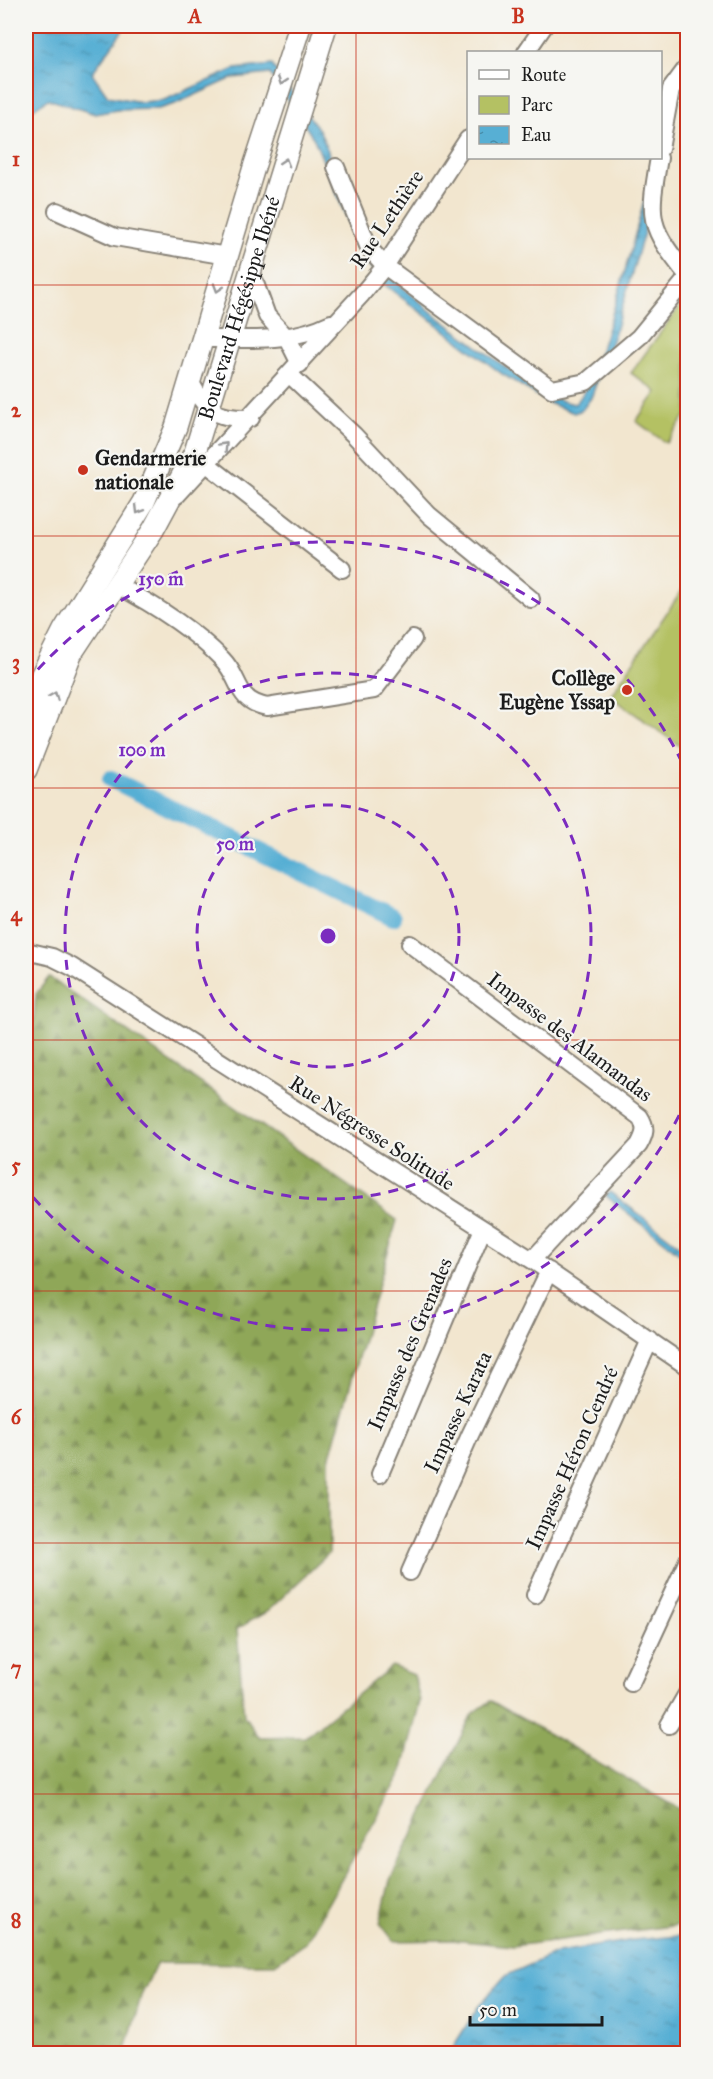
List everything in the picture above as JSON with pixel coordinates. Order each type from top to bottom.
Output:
[{"type":"main road","name":"Boulevard Hégésippe Ibéné","points":[[26,730],[42,674],[64,630],[144,502],[176,427],[300,26]]},
{"type":"main road","name":"Boulevard Hégésippe Ibéné","points":[[26,770],[71,654],[169,503],[195,452],[210,410],[326,26]]},
{"type":"street","points":[[527,51],[540,27]]},
{"type":"street","points":[[662,138],[671,89],[687,66]]},
{"type":"street","name":"Rue Lethière","points":[[169,503],[251,418],[385,266],[467,141]]},
{"type":"street","points":[[336,167],[369,248],[385,266],[552,389],[586,382],[639,337],[687,276],[662,244],[653,224],[652,194],[659,159]]},
{"type":"street","points":[[57,211],[116,237],[227,256]]},
{"type":"street","points":[[251,272],[267,316],[287,339],[295,369],[429,515],[531,599]]},
{"type":"street","name":"Rue Lethière","points":[[202,339],[287,339],[310,333],[337,320]]},
{"type":"street","points":[[190,381],[210,410],[222,416],[251,418]]},
{"type":"street","points":[[207,464],[342,569]]},
{"type":"street","points":[[115,584],[153,604],[212,648],[225,661],[244,696],[252,704],[267,707],[374,690],[413,639]]},
{"type":"street","name":"Impasse des Alamandas","points":[[410,944],[640,1117],[644,1124],[645,1134],[622,1166],[532,1260]]},
{"type":"street","name":"Rue Négresse Solitude","points":[[26,951],[52,957],[72,967],[482,1231],[532,1260],[686,1362]]},
{"type":"street","name":"Impasse des Grenades","points":[[380,1474],[482,1231]]},
{"type":"street","name":"Impasse Karata","points":[[410,1572],[470,1435],[549,1271]]},
{"type":"street","name":"Impasse Héron Cendré","points":[[535,1595],[650,1340]]},
{"type":"street","points":[[631,1683],[687,1560]]},
{"type":"street","points":[[669,1725],[687,1692]]},
{"type":"green space","points":[[687,296],[687,414],[666,443],[636,421],[657,392],[631,373]]},
{"type":"green space","points":[[687,583],[688,744],[684,749],[610,696]]},
{"type":"green space","points":[[49,977],[397,1220],[329,1460],[329,1553],[268,1611],[237,1629],[244,1716],[260,1738],[305,1737],[392,1666],[414,1675],[420,1701],[402,1773],[306,1942],[275,1964],[157,1963],[141,1996],[125,2053],[26,2053],[26,1104],[36,994]]},
{"type":"green space","points":[[491,1701],[687,1813],[687,1924],[513,1946],[452,1940],[394,1941],[380,1923],[390,1880],[472,1714]]},
{"type":"water","points":[[26,26],[126,26],[92,73],[108,96],[141,102],[164,100],[235,69],[272,65],[320,131],[344,191],[392,278],[434,314],[519,377],[559,400],[574,404],[585,389],[599,354],[631,250],[655,159],[662,159],[645,229],[614,335],[591,398],[582,410],[574,413],[549,403],[502,374],[381,282],[363,257],[314,139],[270,74],[233,78],[175,104],[158,109],[117,110],[95,114],[48,99],[26,114]]},
{"type":"water","points":[[687,54],[687,68],[680,83],[662,158],[662,130],[677,71]]},
{"type":"water","points":[[610,1192],[687,1251],[687,1259],[606,1196]]},
{"type":"water","points":[[687,1935],[687,2053],[452,2053],[453,2047],[478,2007],[505,1976],[558,1952],[634,1940]]},
{"type":"waterway","points":[[111,779],[393,917]]},
{"type":"place","name":"Gendarmerie nationale","points":[[83,470]]},
{"type":"place","name":"Collège Eugène Yssap","points":[[627,690]]}]
